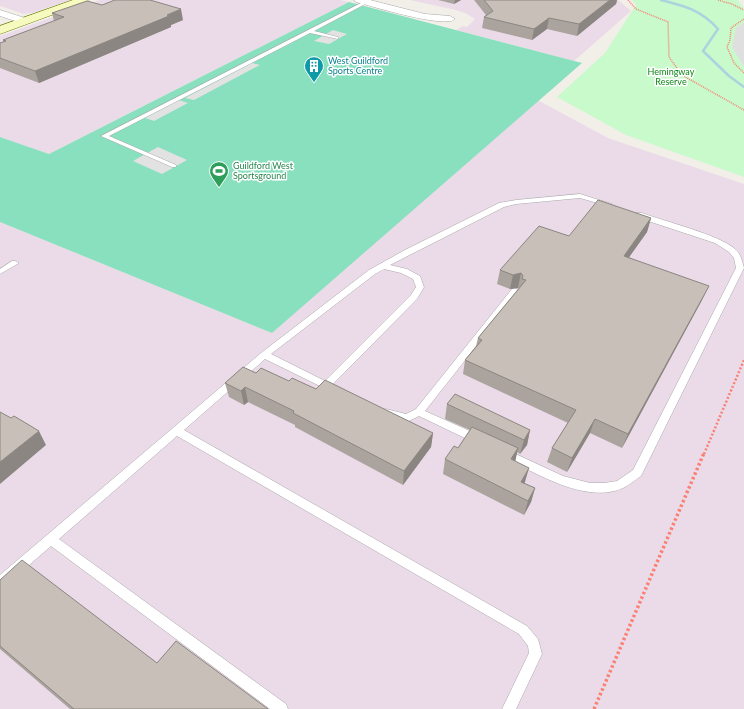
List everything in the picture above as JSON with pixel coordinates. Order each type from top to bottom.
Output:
[{"type":"main road","points":[[0,30],[83,0]]},
{"type":"street","points":[[363,1],[426,17],[450,19]]},
{"type":"street","points":[[0,13],[24,21]]},
{"type":"lane","points":[[174,166],[104,136],[363,1]]},
{"type":"lane","points":[[308,31],[336,38]]},
{"type":"lane","points":[[0,582],[264,355],[372,272],[502,205],[516,202],[580,196],[615,207]]},
{"type":"lane","points":[[497,449],[574,485],[599,489],[620,484],[637,473],[740,268],[738,258],[732,250],[718,241],[629,212]]},
{"type":"lane","points":[[0,272],[15,263]]},
{"type":"lane","points":[[326,385],[414,296],[420,287],[417,278],[404,271],[382,266]]},
{"type":"lane","points":[[374,409],[407,418],[419,412],[515,291]]},
{"type":"lane","points":[[264,355],[340,392]]},
{"type":"lane","points":[[419,412],[482,442]]},
{"type":"lane","points":[[176,430],[523,630],[534,643],[536,654],[509,709]]},
{"type":"lane","points":[[51,538],[281,709]]},
{"type":"path","points":[[628,0],[636,9],[668,22],[669,56],[682,75],[744,110]]},
{"type":"path","points":[[718,0],[732,4],[744,10]]},
{"type":"path","points":[[743,21],[731,28],[730,40],[727,47],[734,63],[744,73]]},
{"type":"path","points":[[594,709],[744,360]]},
{"type":"shaded area","points":[[0,0],[70,0],[35,12],[24,14],[0,6]]},
{"type":"shaded area","points":[[100,0],[340,0],[349,2],[49,154],[0,137],[0,36]]},
{"type":"shaded area","points":[[410,0],[618,0],[631,11],[574,61],[456,30],[463,26],[467,27],[475,19],[456,10]]},
{"type":"shaded area","points":[[744,19],[744,73],[734,63],[730,40],[731,28]]},
{"type":"shaded area","points":[[333,30],[347,34],[329,44],[314,41]]},
{"type":"shaded area","points":[[252,63],[260,65],[194,100],[185,98]]},
{"type":"shaded area","points":[[532,97],[608,138],[744,184],[744,709],[0,709],[0,222],[272,333]]},
{"type":"shaded area","points":[[179,100],[188,103],[154,121],[145,118]]},
{"type":"shaded area","points":[[158,147],[187,160],[162,174],[133,161]]},
{"type":"green space","name":"Hemingway Reserve","points":[[632,0],[738,0],[744,9],[744,22],[736,28],[732,47],[744,67],[744,177],[626,135],[557,97],[605,53],[636,5]]},
{"type":"green space","name":"Guildford West Sportsground","points":[[349,2],[582,63],[272,333],[0,222],[0,137],[49,154]]},
{"type":"building","points":[[115,0],[150,0],[181,9],[167,15],[169,16],[35,71],[0,58],[0,43],[6,41],[3,40],[64,17],[52,13],[87,1],[102,5]]},
{"type":"building","points":[[484,0],[610,0],[579,24],[549,18],[534,29],[484,17],[493,11]]},
{"type":"building","points":[[598,200],[651,218],[624,256],[709,286],[628,434],[595,419],[572,458],[552,448],[576,410],[465,360],[482,340],[478,338],[526,280],[522,279],[523,276],[521,273],[513,275],[500,270],[539,226],[569,236]]},
{"type":"building","points":[[243,367],[256,373],[261,368],[289,381],[292,378],[316,389],[325,380],[433,433],[404,471],[293,413],[294,411],[245,387],[241,391],[225,383]]},
{"type":"building","points":[[455,394],[530,430],[524,440],[447,404]]},
{"type":"building","points":[[0,412],[11,418],[14,416],[39,431],[0,462]]},
{"type":"building","points":[[472,427],[518,448],[511,459],[529,468],[521,482],[535,488],[528,501],[445,459],[454,446],[458,448]]},
{"type":"building","points":[[22,560],[157,663],[176,641],[268,709],[74,709],[0,646],[0,580]]},
{"type":"waterway","points":[[661,0],[678,4],[699,13],[718,29],[703,51],[729,76],[744,87]]},
{"type":"place","name":"West Guildford Sports Centre","points":[[314,83]]},
{"type":"place","name":"Guildford West Sportsground","points":[[219,188]]}]
